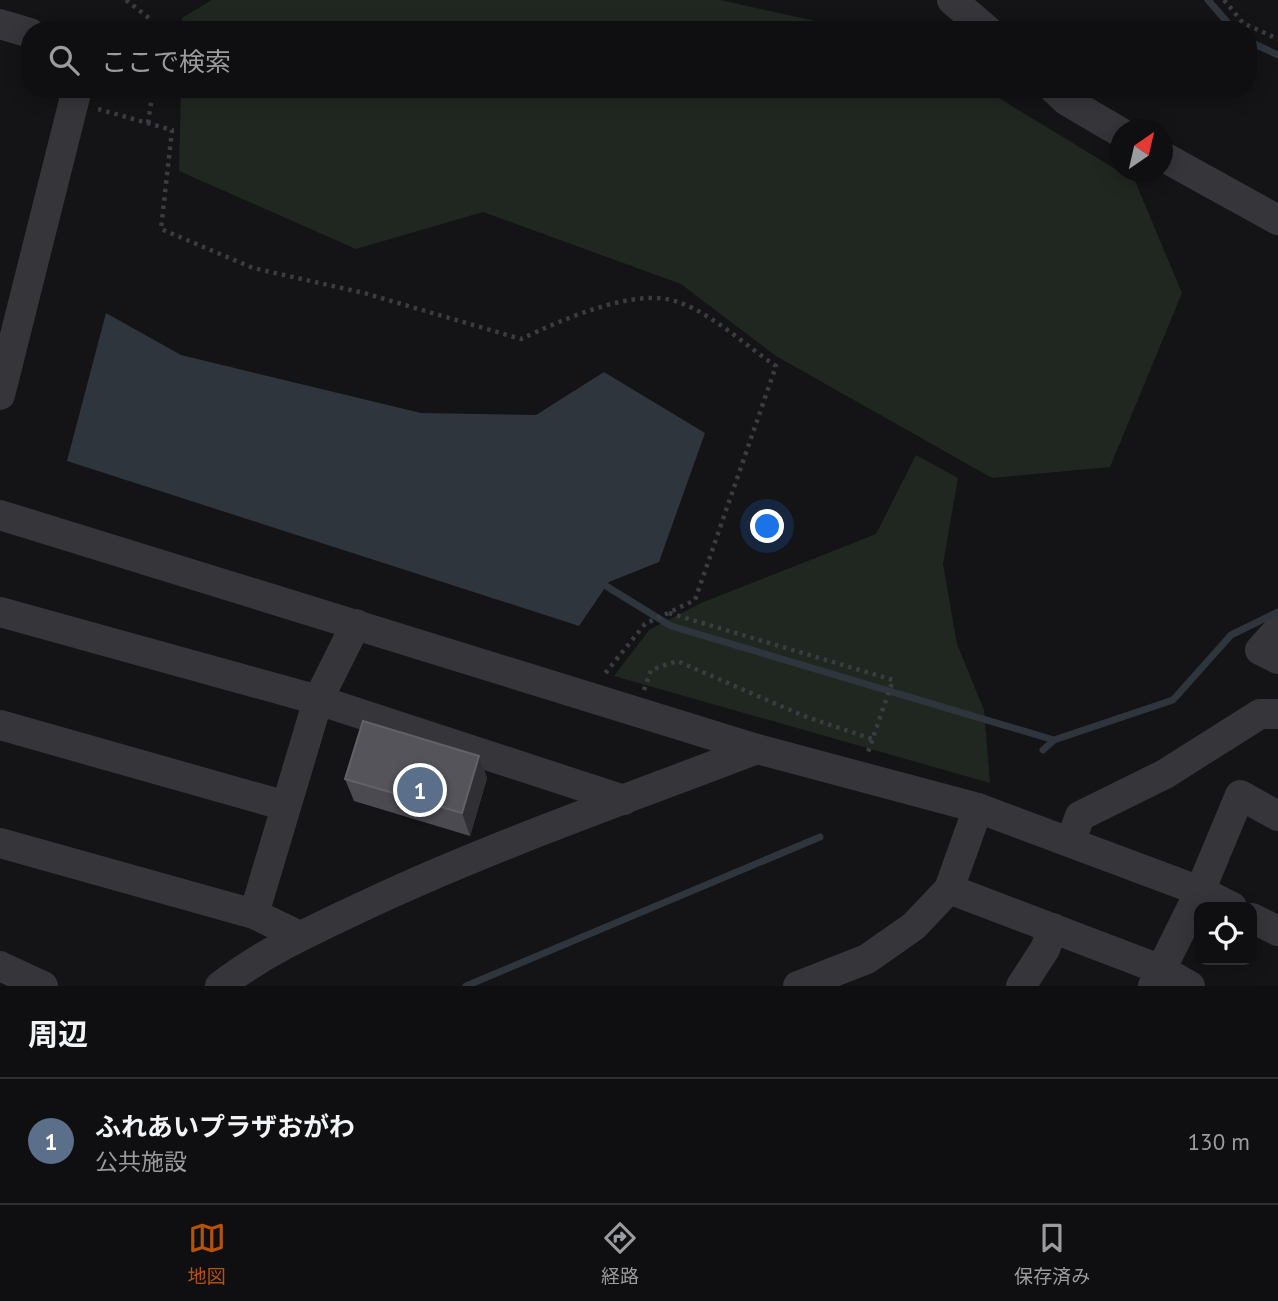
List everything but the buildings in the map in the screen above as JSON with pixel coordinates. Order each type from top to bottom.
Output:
[{"type":"street","points":[[952,0],[976,21]]},
{"type":"street","points":[[0,24],[21,30]]},
{"type":"street","points":[[0,394],[74,98]]},
{"type":"street","points":[[1064,98],[1110,126]]},
{"type":"street","points":[[1173,161],[1278,219]]},
{"type":"street","points":[[0,515],[757,749],[978,808],[1071,840],[1222,902]]},
{"type":"street","points":[[0,612],[318,700],[624,800]]},
{"type":"street","points":[[254,914],[318,700],[356,624]]},
{"type":"street","points":[[1278,629],[1260,650],[1278,659]]},
{"type":"street","points":[[1071,840],[1080,816],[1164,774],[1261,713],[1278,714]]},
{"type":"street","points":[[0,725],[286,806]]},
{"type":"street","points":[[220,986],[240,971],[300,936],[447,867],[757,749]]},
{"type":"street","points":[[1157,978],[1200,891],[1240,796],[1278,816]]},
{"type":"street","points":[[798,986],[867,959],[914,926],[948,889],[978,808]]},
{"type":"street","points":[[0,843],[254,914],[300,936]]},
{"type":"street","points":[[948,889],[1053,928],[1157,978],[1190,986]]},
{"type":"street","points":[[1257,920],[1278,931]]},
{"type":"street","points":[[1021,986],[1045,949],[1053,928]]},
{"type":"street","points":[[0,965],[43,986]]},
{"type":"path","points":[[125,0],[150,21]]},
{"type":"path","points":[[1224,0],[1241,21]]},
{"type":"path","points":[[1257,29],[1278,39]]},
{"type":"path","points":[[83,98],[172,130],[161,229],[253,268],[364,293],[521,339],[589,308],[657,299],[679,302],[776,366],[695,600],[645,624],[602,676],[596,698]]},
{"type":"path","points":[[148,123],[152,98]]},
{"type":"path","points":[[668,613],[893,680],[866,757]]},
{"type":"path","points":[[642,694],[651,670],[677,661],[804,716],[872,739]]},
{"type":"shaded area","points":[[212,0],[720,0],[815,21],[182,21],[182,18]]},
{"type":"shaded area","points":[[181,98],[999,98],[1110,166],[1110,182],[1135,182],[1182,293],[1110,467],[992,478],[776,356],[681,284],[483,212],[356,249],[179,171]]},
{"type":"shaded area","points":[[106,313],[181,355],[421,413],[536,415],[604,372],[705,433],[659,562],[609,582],[579,626],[67,461]]},
{"type":"shaded area","points":[[916,455],[958,478],[943,564],[957,644],[984,710],[990,783],[614,676],[649,630],[701,603],[876,534]]},
{"type":"waterway","points":[[1208,0],[1226,21]]},
{"type":"waterway","points":[[1257,45],[1278,55]]},
{"type":"waterway","points":[[598,581],[671,626],[1054,740]]},
{"type":"waterway","points":[[1043,750],[1054,740],[1173,700],[1231,635],[1278,612]]},
{"type":"waterway","points":[[466,986],[820,837]]},
{"type":"place","name":"ふれあいプラザおがわ","points":[[420,790]]}]
